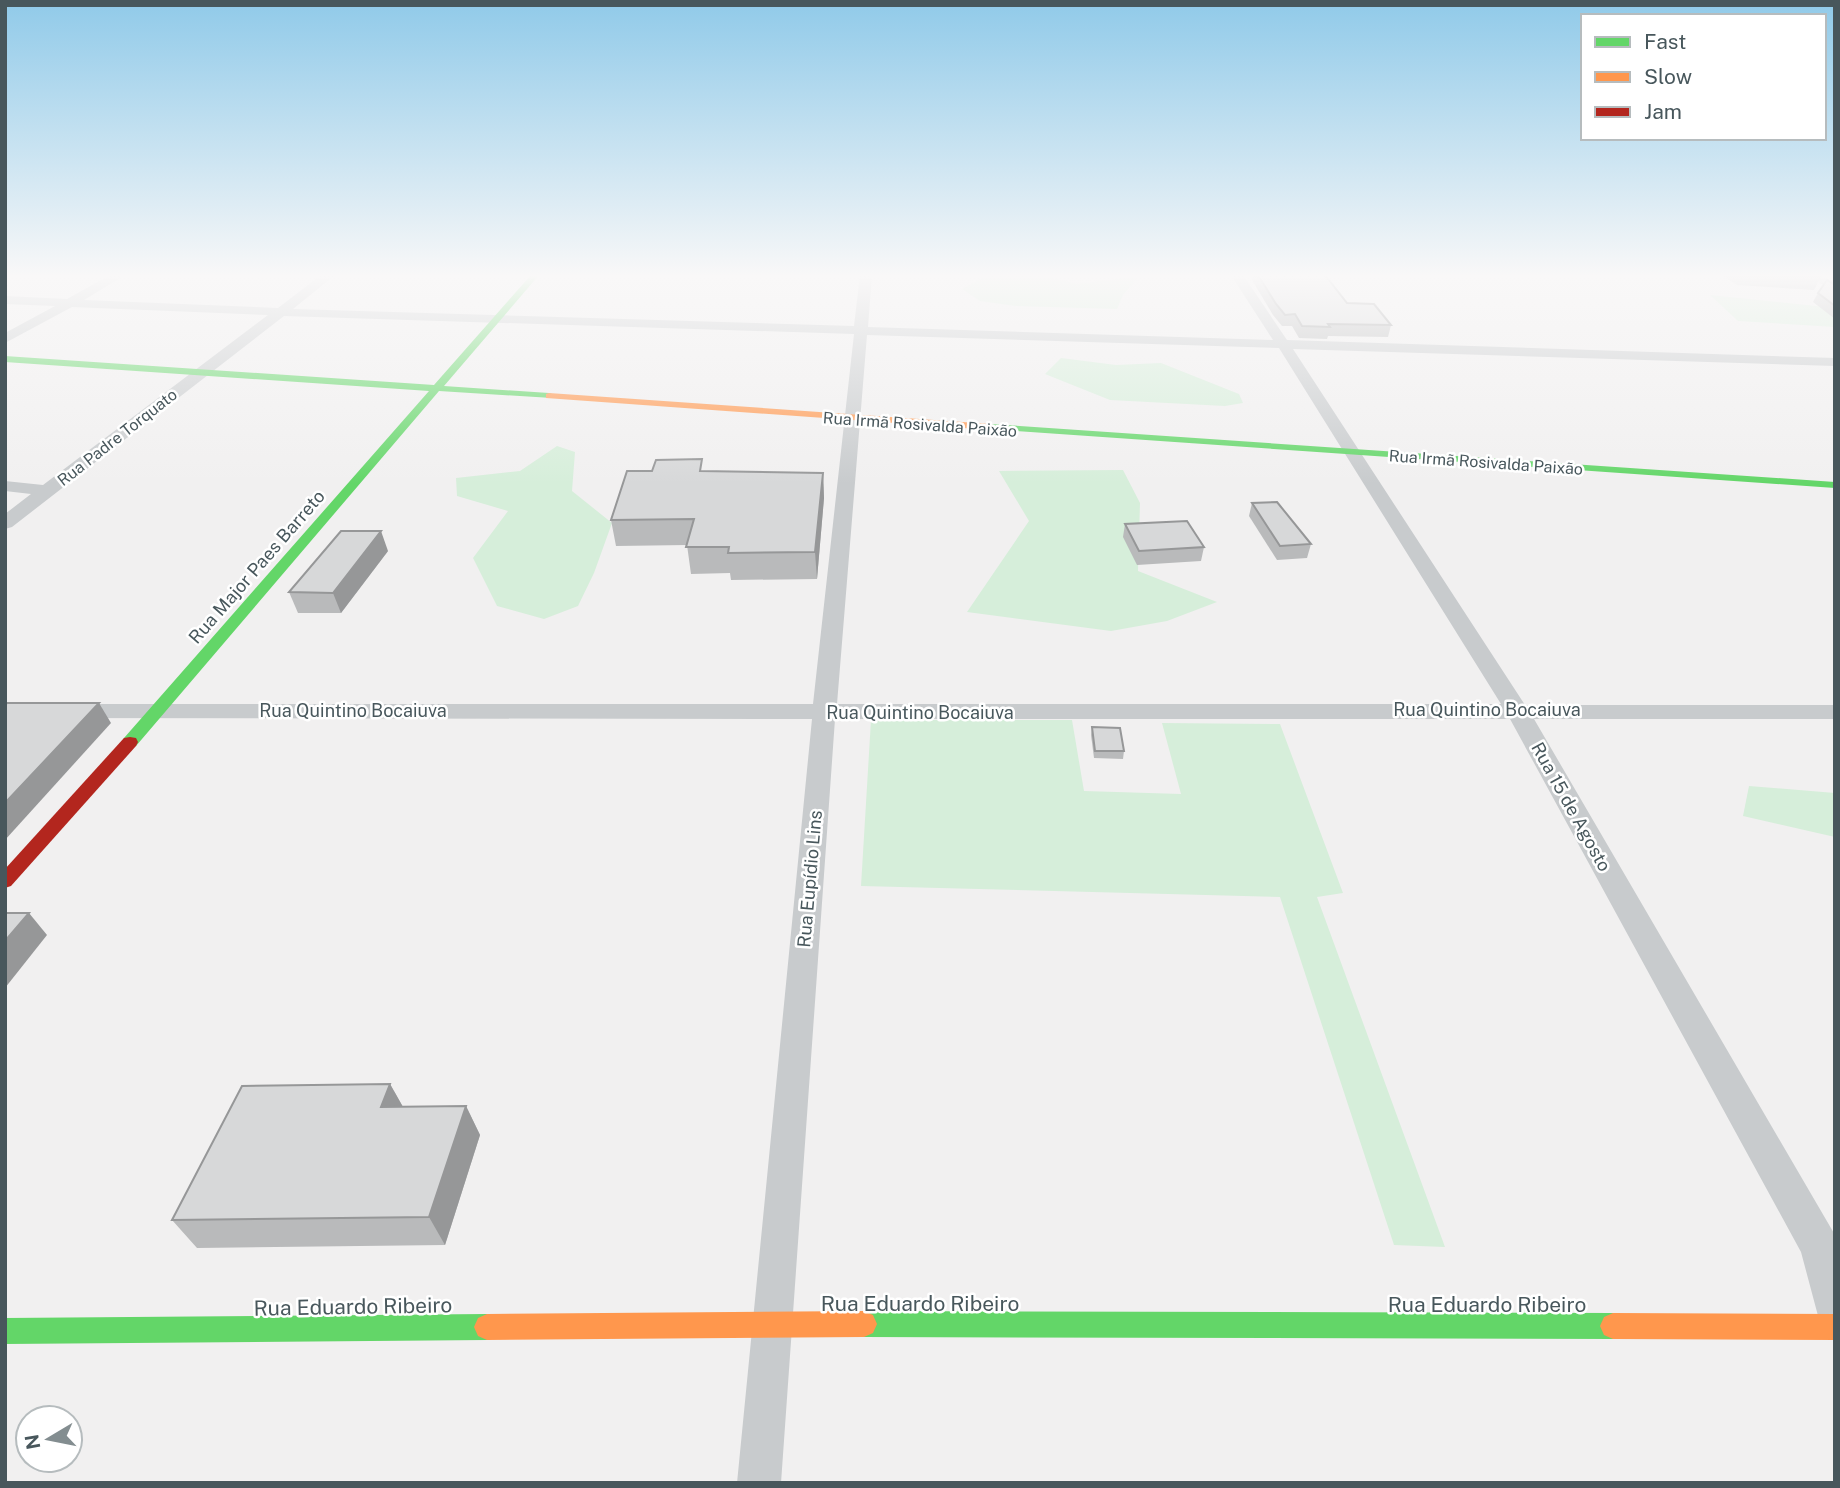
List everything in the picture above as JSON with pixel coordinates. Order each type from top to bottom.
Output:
[{"type":"street","name":"Rua Padre Torquato","points":[[5,523],[237,344]]},
{"type":"street","name":"Rua Major Paes Barreto","points":[[5,881],[158,711],[474,344]]},
{"type":"street","name":"Rua Eupídio Lins","points":[[759,1483],[824,713],[860,344]]},
{"type":"street","points":[[1267,344],[1835,362]]},
{"type":"street","name":"Rua 15 de Agosto","points":[[1284,345],[1356,454],[1516,709],[1826,1253],[1835,1313]]},
{"type":"street","name":"Rua Irmã Rosivalda Paixão","points":[[5,359],[1835,485]]},
{"type":"street","points":[[5,486],[47,491]]},
{"type":"street","name":"Rua Quintino Bocaiuva","points":[[5,711],[824,713],[1516,709],[1835,712]]},
{"type":"street","name":"Rua Eduardo Ribeiro","points":[[5,1331],[771,1324],[1835,1327]]},
{"type":"green space","points":[[1061,358],[1116,365],[1161,363],[1239,394],[1243,403],[1225,406],[1110,400],[1045,374]]},
{"type":"green space","points":[[557,446],[575,452],[572,491],[612,523],[594,573],[578,606],[544,619],[497,606],[473,558],[508,511],[457,496],[456,478],[520,471]]},
{"type":"green space","points":[[1123,470],[1140,503],[1138,571],[1217,602],[1167,621],[1111,631],[967,612],[1029,521],[999,471]]},
{"type":"green space","points":[[871,720],[1072,720],[1084,791],[1181,794],[1162,723],[1280,724],[1343,893],[1317,897],[1445,1247],[1394,1245],[1280,897],[861,886]]},
{"type":"green space","points":[[1749,786],[1835,793],[1835,837],[1743,816]]},
{"type":"building","points":[[702,459],[700,471],[823,473],[815,552],[728,553],[729,547],[686,547],[694,519],[611,520],[627,471],[652,471],[656,460]]},
{"type":"building","points":[[1277,502],[1311,544],[1280,546],[1252,503]]},
{"type":"building","points":[[1187,521],[1204,547],[1139,551],[1125,524]]},
{"type":"building","points":[[341,531],[381,531],[333,593],[289,592]]},
{"type":"building","points":[[99,703],[5,803],[5,705]]},
{"type":"building","points":[[1092,727],[1120,728],[1124,751],[1095,751]]},
{"type":"building","points":[[5,913],[29,913],[5,941]]},
{"type":"building","points":[[390,1084],[381,1107],[466,1106],[429,1217],[172,1220],[242,1086]]},
{"type":"traffic: fast","points":[[130,742],[475,344]]},
{"type":"traffic: fast","points":[[5,359],[549,396]]},
{"type":"traffic: fast","points":[[991,427],[1835,485]]},
{"type":"traffic: fast","points":[[864,1324],[1613,1326]]},
{"type":"traffic: fast","points":[[5,1331],[487,1327]]},
{"type":"traffic: slow","points":[[549,396],[991,427]]},
{"type":"traffic: slow","points":[[487,1327],[864,1324]]},
{"type":"traffic: slow","points":[[1613,1326],[1835,1327]]},
{"type":"traffic: jam","points":[[5,881],[130,742]]}]
